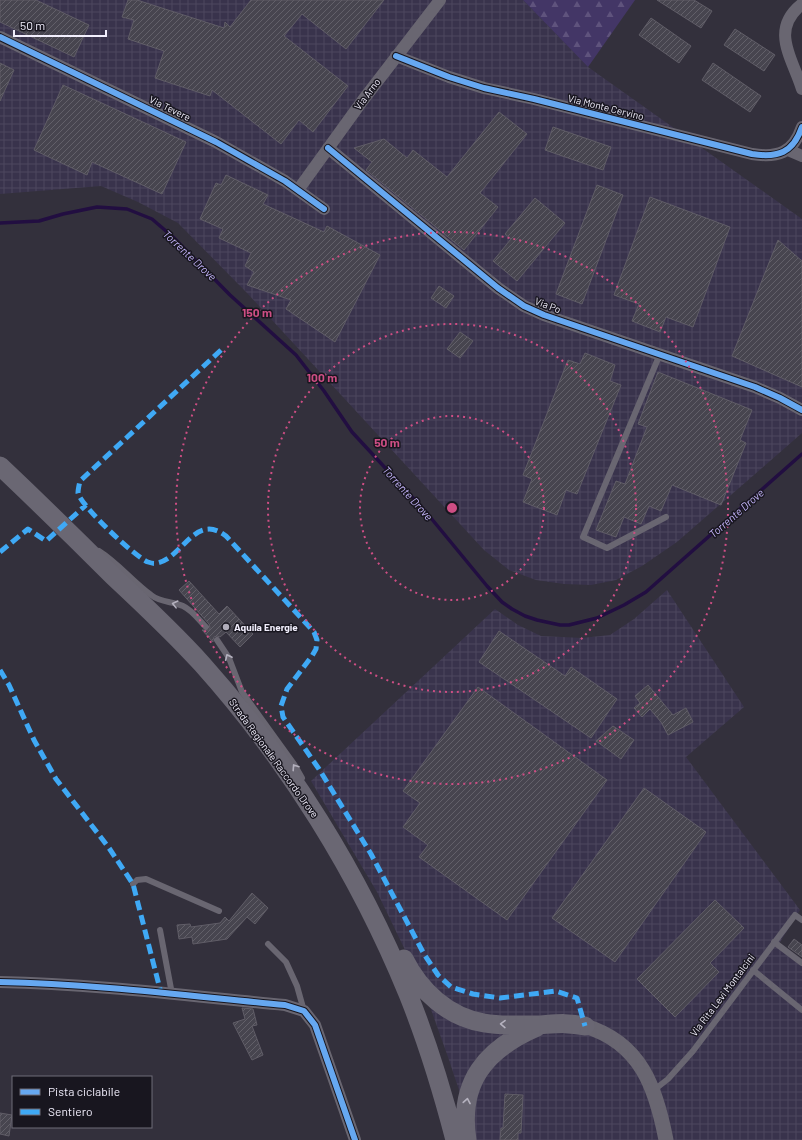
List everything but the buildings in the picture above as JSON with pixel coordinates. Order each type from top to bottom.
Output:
[{"type":"main road","name":"Strada Regionale Raccordo Drove","points":[[0,466],[150,610],[201,663],[251,724],[308,803],[337,850],[382,936],[408,995],[440,1087],[455,1140]]},
{"type":"main road","points":[[337,850],[361,875],[375,898],[415,978],[433,998],[455,1013],[476,1021],[499,1024],[566,1023],[585,1026]]},
{"type":"main road","points":[[468,1140],[466,1118],[468,1096],[482,1065],[493,1053],[514,1037],[542,1024]]},
{"type":"main road","points":[[423,1036],[427,1070],[445,1140]]},
{"type":"street","name":"Via Arno","points":[[298,190],[396,56],[440,0]]},
{"type":"street","points":[[802,4],[794,11],[788,20],[785,30],[789,58],[802,89]]},
{"type":"street","name":"Via Tevere","points":[[0,37],[204,135],[260,166],[298,190],[324,209]]},
{"type":"street","name":"Via Monte Cervino","points":[[396,56],[484,88],[534,99],[745,153],[773,155],[788,150]]},
{"type":"street","points":[[802,127],[796,140],[788,150],[802,156]]},
{"type":"street","name":"Via Po","points":[[328,148],[515,301],[544,315],[766,392],[802,410]]},
{"type":"street","points":[[0,982],[31,982],[172,994],[285,1005],[304,1011],[315,1025],[356,1140]]},
{"type":"street","points":[[585,1026],[606,1034],[623,1046],[641,1067],[654,1090],[666,1140]]},
{"type":"lane","points":[[660,354],[583,537],[606,548],[666,517]]},
{"type":"lane","points":[[81,544],[95,548],[110,558],[155,598],[160,601],[177,604],[186,608],[206,627]]},
{"type":"lane","points":[[217,640],[229,658],[242,692],[299,773],[305,786],[308,803]]},
{"type":"lane","points":[[133,884],[137,880],[146,879],[219,911]]},
{"type":"lane","name":"Via Rita Levi Montalcini","points":[[654,1090],[668,1079],[693,1051],[795,914],[802,920]]},
{"type":"lane","points":[[160,930],[172,994]]},
{"type":"lane","points":[[774,942],[802,964]]},
{"type":"lane","points":[[268,944],[286,962],[297,986],[304,1011]]},
{"type":"lane","points":[[753,970],[802,1010]]},
{"type":"shaded area","points":[[0,0],[523,0],[588,67],[802,219],[802,433],[677,542],[642,566],[616,580],[591,585],[564,584],[536,580],[509,570],[484,550],[248,294],[178,223],[138,202],[101,186],[0,194]]},
{"type":"shaded area","points":[[667,590],[744,707],[686,757],[800,910],[777,947],[802,966],[802,1140],[473,1140],[463,1102],[448,1057],[429,1004],[406,952],[377,892],[311,781],[495,609],[518,625],[541,636],[582,638],[610,635],[634,619]]},
{"type":"green space","points":[[523,0],[635,0],[588,67]]},
{"type":"waterway","name":"Torrente Drove","points":[[0,223],[39,221],[97,207],[127,209],[152,219],[173,237],[230,295],[296,355],[324,391],[352,432],[426,512],[502,602],[525,616],[537,620],[560,625],[569,625],[597,618],[646,592],[802,454]]},
{"type":"marked path","points":[[221,350],[80,481],[78,493],[81,499],[88,509],[121,541],[141,558],[151,563],[156,563],[166,559],[197,533],[206,529],[215,530],[226,536],[314,632],[317,640],[316,649],[287,689],[281,706],[283,717],[319,769],[371,854],[424,954],[438,975],[451,987],[473,994],[500,998],[556,991],[577,998],[585,1026]]},
{"type":"marked path","points":[[0,552],[28,529],[46,541],[86,505]]},
{"type":"marked path","points":[[0,670],[9,685],[34,740],[56,779],[109,848],[133,884],[161,993]]},
{"type":"cycle path","points":[[0,37],[216,142],[285,181],[324,209]]},
{"type":"cycle path","points":[[396,56],[449,77],[484,88],[534,99],[752,154],[770,155],[783,152],[794,143],[802,127]]},
{"type":"cycle path","points":[[328,148],[498,288],[524,306],[544,315],[755,387],[802,410]]},
{"type":"cycle path","points":[[0,982],[71,985],[142,991],[285,1005],[304,1011],[315,1025],[355,1140]]},
{"type":"place","name":"Aquila Energie","points":[[226,627]]}]
